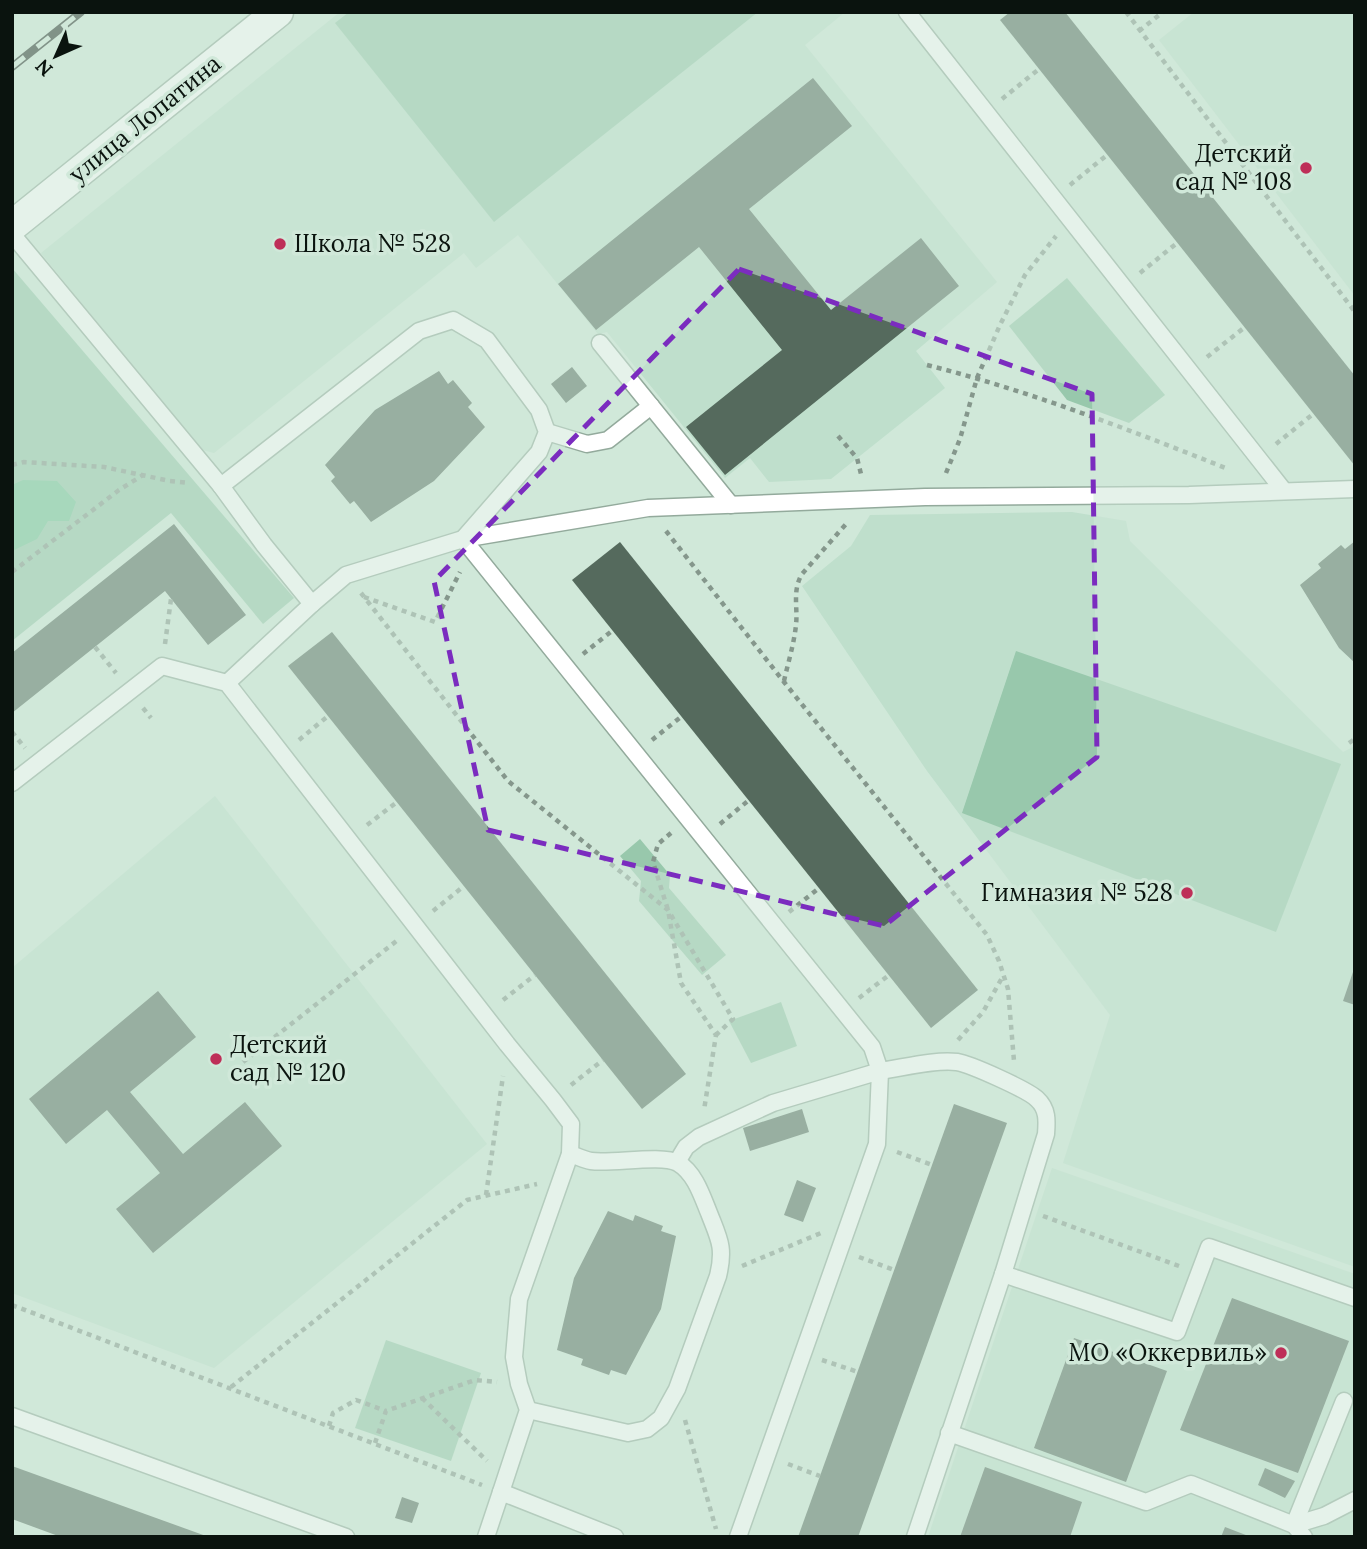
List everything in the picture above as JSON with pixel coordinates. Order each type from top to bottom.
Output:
[{"type":"street","name":"улица Лопатина","points":[[12,226],[278,12]]},
{"type":"lane","points":[[910,13],[1284,491]]},
{"type":"lane","points":[[12,234],[221,486],[312,604]]},
{"type":"lane","points":[[221,486],[419,331],[453,320],[487,340],[539,410],[547,432],[539,452],[467,544]]},
{"type":"lane","points":[[600,343],[731,505]]},
{"type":"lane","points":[[547,432],[587,444],[608,440],[651,406]]},
{"type":"lane","points":[[227,682],[346,575],[467,544],[648,508],[925,497],[1189,495],[1355,489]]},
{"type":"lane","points":[[467,544],[872,1047],[880,1071],[877,1144],[738,1537]]},
{"type":"lane","points":[[12,783],[162,666],[227,682],[571,1124],[570,1154],[519,1300],[514,1357],[519,1384],[528,1409],[486,1537]]},
{"type":"lane","points":[[677,1162],[686,1147],[699,1137],[774,1103],[880,1071],[956,1062],[977,1068],[1037,1098],[1048,1116],[1046,1134],[1003,1274],[915,1537]]},
{"type":"lane","points":[[528,1409],[628,1433],[647,1429],[661,1418],[677,1389],[723,1258],[720,1242],[700,1192],[690,1174],[677,1162],[653,1159],[589,1161],[570,1154]]},
{"type":"lane","points":[[1003,1274],[1177,1332],[1209,1247],[1355,1298]]},
{"type":"lane","points":[[1299,1531],[1344,1401]]},
{"type":"lane","points":[[12,1416],[346,1537]]},
{"type":"lane","points":[[950,1433],[1146,1502],[1191,1484],[1299,1531]]},
{"type":"lane","points":[[503,1486],[615,1537]]},
{"type":"lane","points":[[1299,1531],[1355,1500]]},
{"type":"path","points":[[1125,12],[1355,312]]},
{"type":"path","points":[[1139,31],[1163,12]]},
{"type":"path","points":[[985,112],[1039,69]]},
{"type":"path","points":[[1053,198],[1107,155]]},
{"type":"path","points":[[925,497],[946,474],[960,439],[976,378],[1024,275],[1070,219]]},
{"type":"path","points":[[1122,286],[1177,243]]},
{"type":"path","points":[[1189,371],[1245,327]]},
{"type":"path","points":[[927,365],[976,378],[1144,435],[1233,471]]},
{"type":"path","points":[[1259,458],[1313,414]]},
{"type":"path","points":[[784,682],[797,623],[797,583],[867,500],[857,458],[838,436]]},
{"type":"path","points":[[12,464],[24,462],[104,467],[170,481],[221,486]]},
{"type":"path","points":[[12,572],[119,490],[144,475]]},
{"type":"path","points":[[648,508],[987,935],[999,961],[1007,989],[1017,1087]]},
{"type":"path","points":[[364,597],[435,622],[467,544]]},
{"type":"path","points":[[346,575],[508,781],[668,910],[733,1019],[716,1035],[699,1137]]},
{"type":"path","points":[[162,666],[172,599]]},
{"type":"path","points":[[567,668],[612,630]]},
{"type":"path","points":[[95,647],[130,691]]},
{"type":"path","points":[[282,753],[328,716]]},
{"type":"path","points":[[635,753],[682,716]]},
{"type":"path","points":[[703,837],[749,800]]},
{"type":"path","points":[[348,839],[397,802]]},
{"type":"path","points":[[688,820],[658,844],[653,862],[668,910],[681,983],[716,1035]]},
{"type":"path","points":[[243,1062],[464,886]]},
{"type":"path","points":[[773,925],[819,888]]},
{"type":"path","points":[[485,1015],[535,975]]},
{"type":"path","points":[[843,1011],[889,975]]},
{"type":"path","points":[[938,1063],[983,1012],[1003,975]]},
{"type":"path","points":[[486,1195],[507,1044]]},
{"type":"path","points":[[553,1100],[604,1060]]},
{"type":"path","points":[[877,1144],[932,1165]]},
{"type":"path","points":[[231,1387],[467,1200],[562,1178]]},
{"type":"path","points":[[1023,1208],[1199,1273]]},
{"type":"path","points":[[718,1276],[822,1233],[846,1235]]},
{"type":"path","points":[[840,1251],[894,1270]]},
{"type":"path","points":[[12,1304],[329,1426],[503,1486]]},
{"type":"path","points":[[803,1354],[858,1373]]},
{"type":"path","points":[[329,1426],[333,1413],[356,1400],[386,1411],[475,1380],[519,1384]]},
{"type":"path","points":[[677,1389],[718,1537]]},
{"type":"path","points":[[422,1398],[503,1486]]},
{"type":"path","points":[[375,1443],[386,1411]]},
{"type":"path","points":[[767,1456],[820,1476]]},
{"type":"highlighted area","points":[[739,269],[1092,394],[1097,757],[884,926],[488,830],[434,581]]},
{"type":"shaded area","name":"Школа № 528","points":[[340,12],[845,12],[805,45],[997,282],[916,351],[945,388],[831,479],[769,482],[750,458],[725,478],[607,332],[598,334],[518,235],[476,268],[464,253],[214,453],[199,449],[41,253]]},
{"type":"shaded area","points":[[349,12],[758,12],[494,222],[335,23]]},
{"type":"shaded area","name":"Детский сад № 108","points":[[1194,12],[1355,12],[1355,296],[1159,40]]},
{"type":"shaded area","points":[[12,268],[294,598],[263,624],[171,513],[12,641]]},
{"type":"shaded area","points":[[1067,278],[1165,395],[1129,423],[1067,400],[1009,326]]},
{"type":"shaded area","name":"Гимназия № 528","points":[[1072,512],[1126,521],[1130,541],[1343,752],[1355,746],[1355,1267],[1063,1163],[1110,1015],[927,771],[802,586],[851,546],[870,515]]},
{"type":"shaded area","points":[[1016,651],[1341,764],[1276,932],[962,813]]},
{"type":"shaded area","name":"Детский сад № 120","points":[[215,796],[487,1144],[214,1368],[12,1293],[12,968]]},
{"type":"shaded area","points":[[640,839],[670,875],[669,888],[726,955],[702,975],[639,901],[641,881],[620,856]]},
{"type":"shaded area","points":[[781,1002],[797,1046],[751,1063],[729,1021]]},
{"type":"shaded area","points":[[1052,1168],[1355,1274],[1355,1537],[928,1537]]},
{"type":"shaded area","points":[[386,1340],[481,1373],[451,1461],[355,1428]]},
{"type":"green space","points":[[23,480],[57,481],[76,502],[69,521],[48,521],[37,539],[12,551],[12,485]]},
{"type":"building","points":[[1010,12],[1065,12],[1355,376],[1355,466],[1000,20]]},
{"type":"building","points":[[813,78],[852,126],[749,209],[831,310],[921,238],[959,286],[725,475],[686,427],[782,350],[699,247],[596,330],[558,284]]},
{"type":"building","points":[[572,367],[587,386],[566,403],[551,384]]},
{"type":"building","points":[[439,371],[448,384],[453,380],[472,403],[468,407],[485,427],[434,481],[371,522],[354,501],[350,504],[331,481],[335,477],[325,465],[375,410]]},
{"type":"building","points":[[174,524],[246,615],[208,645],[165,591],[12,713],[12,653]]},
{"type":"building","points":[[1355,541],[1355,663],[1339,648],[1300,585],[1321,568],[1318,564],[1341,545],[1345,549]]},
{"type":"building","points":[[620,542],[978,990],[931,1028],[572,580]]},
{"type":"building","points":[[332,632],[686,1074],[642,1109],[288,666]]},
{"type":"building","points":[[1355,969],[1355,1005],[1343,1001]]},
{"type":"building","points":[[158,991],[196,1037],[130,1092],[183,1154],[245,1102],[282,1146],[153,1253],[116,1209],[160,1173],[107,1110],[66,1144],[29,1099]]},
{"type":"building","points":[[954,1104],[1007,1123],[858,1537],[798,1537]]},
{"type":"building","points":[[802,1109],[809,1132],[750,1151],[743,1128]]},
{"type":"building","points":[[797,1180],[816,1188],[803,1222],[784,1215]]},
{"type":"building","points":[[608,1211],[633,1221],[635,1215],[663,1226],[661,1231],[676,1236],[661,1309],[626,1375],[611,1370],[609,1375],[581,1365],[583,1359],[557,1350],[574,1278]]},
{"type":"building","points":[[1232,1298],[1349,1341],[1298,1473],[1180,1430]]},
{"type":"building","points":[[1074,1338],[1167,1371],[1126,1482],[1034,1448]]},
{"type":"building","points":[[12,1466],[206,1537],[61,1537],[12,1519]]},
{"type":"building","points":[[985,1467],[1082,1502],[1070,1537],[960,1537]]},
{"type":"building","points":[[1265,1468],[1295,1481],[1285,1498],[1258,1485]]},
{"type":"building","points":[[402,1497],[419,1503],[412,1523],[395,1518]]},
{"type":"building","points":[[1225,1527],[1251,1537],[1221,1537]]},
{"type":"railway","points":[[12,67],[81,12]]},
{"type":"place","name":"Детский сад № 108","points":[[1306,168]]},
{"type":"place","name":"Школа № 528","points":[[280,244]]},
{"type":"place","name":"Гимназия № 528","points":[[1187,893]]},
{"type":"place","name":"Детский сад № 120","points":[[216,1059]]},
{"type":"place","name":"МО «Оккервиль»","points":[[1281,1353]]}]
